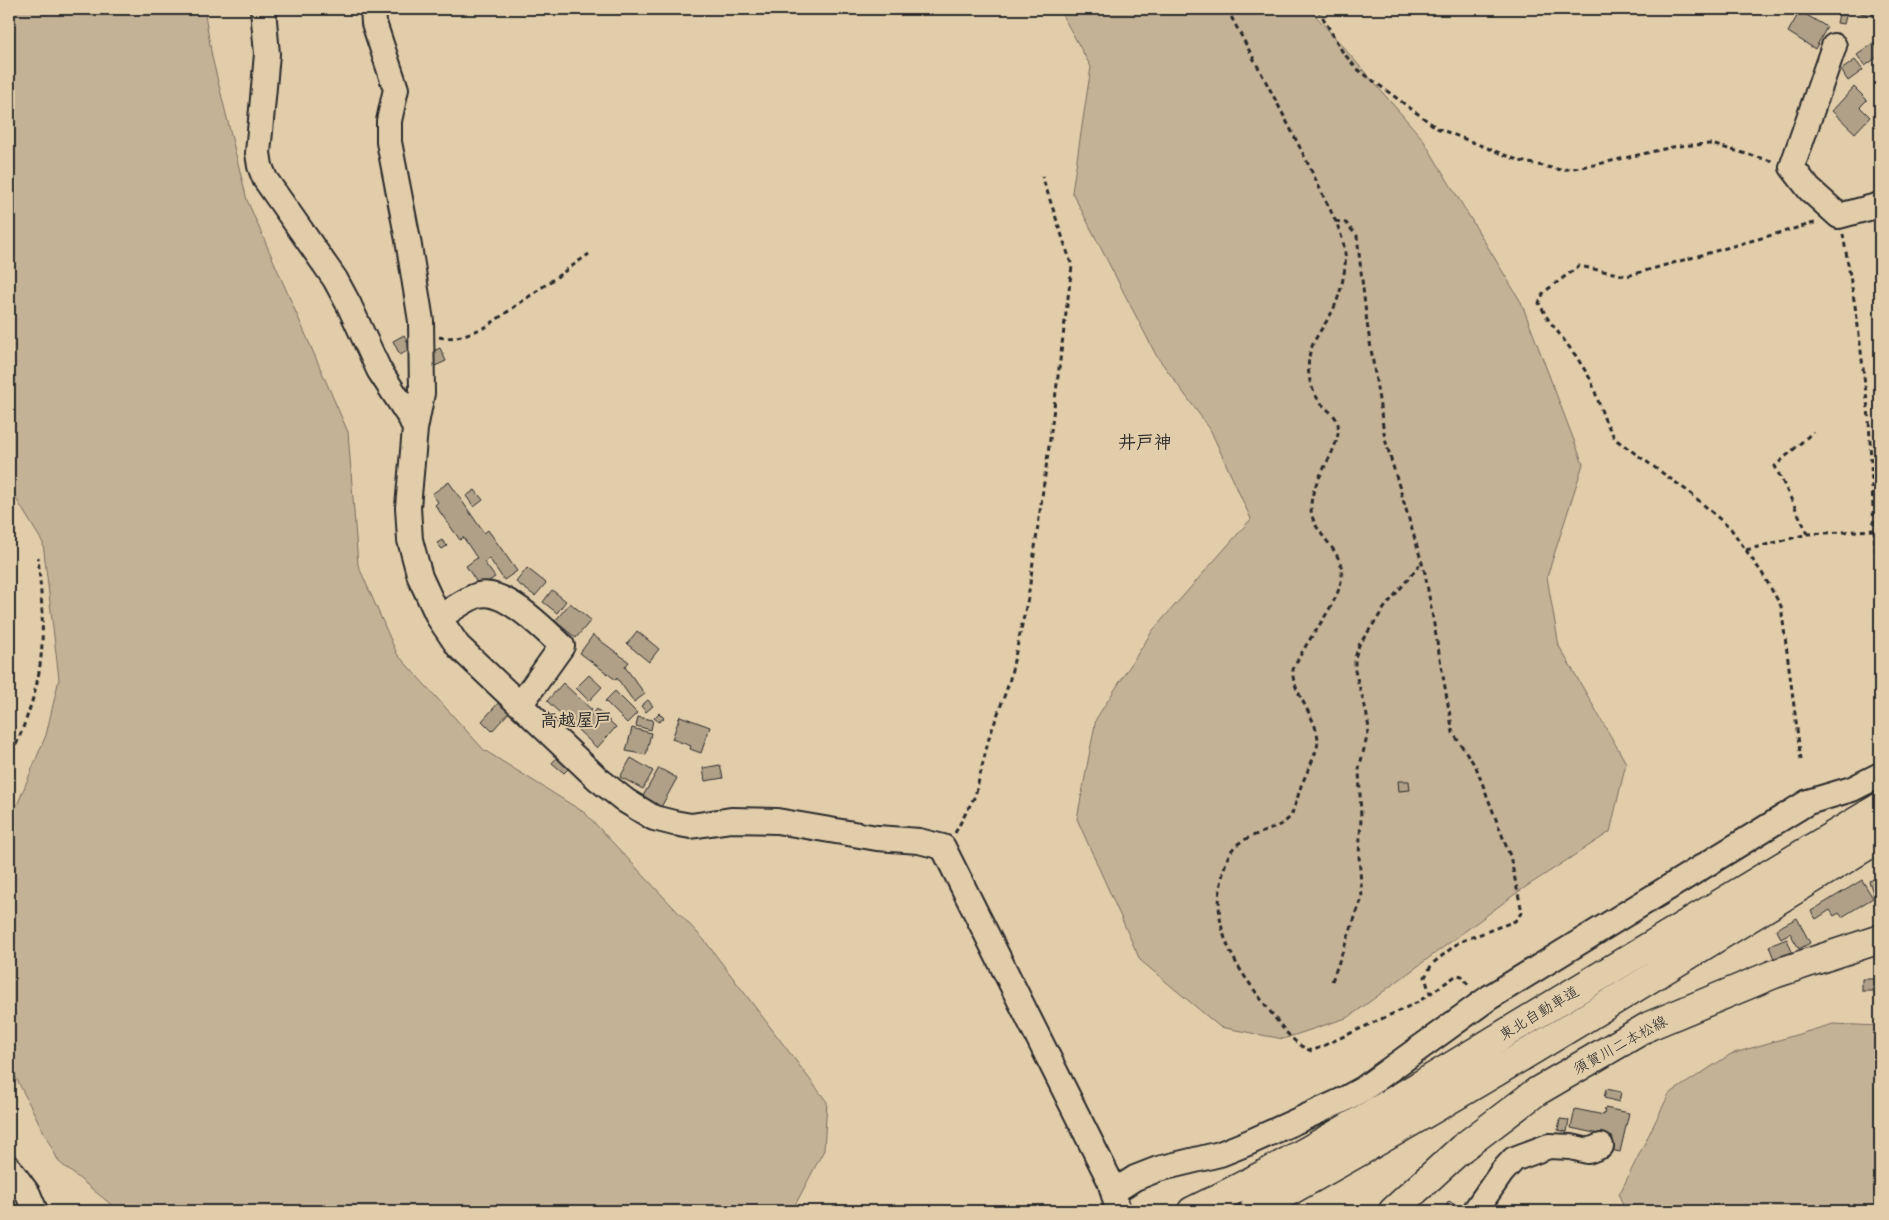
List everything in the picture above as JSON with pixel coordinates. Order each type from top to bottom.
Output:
[{"type":"main road","name":"東北自動車道","points":[[1192,1211],[1228,1194],[1423,1084],[1880,807]]},
{"type":"main road","name":"東北自動車道","points":[[1253,1211],[1438,1107],[1880,838]]},
{"type":"main road","name":"須賀川二本松線","points":[[1396,1210],[1462,1148],[1536,1092],[1649,1026],[1774,974],[1880,939]]},
{"type":"street","points":[[263,9],[268,54],[258,153],[260,166],[270,186],[335,279],[379,370],[411,419],[415,429]]},
{"type":"street","points":[[373,9],[374,23],[396,89],[389,120],[389,142],[408,240],[421,332],[422,393],[415,429],[408,507],[410,540],[420,577],[439,618],[458,646],[598,779],[626,801],[654,818],[690,826],[731,820],[777,821],[877,838],[919,841],[943,847],[1110,1181],[1116,1201]]},
{"type":"street","points":[[1834,46],[1792,167],[1809,189],[1839,216],[1880,205]]},
{"type":"street","points":[[439,618],[476,595],[486,593],[503,599],[526,614],[562,646],[520,705]]},
{"type":"street","points":[[1116,1201],[1134,1178],[1158,1169],[1220,1154],[1341,1101],[1363,1089],[1479,1004],[1808,802],[1852,789],[1880,775]]},
{"type":"street","points":[[1475,1211],[1502,1172],[1514,1159],[1549,1146],[1571,1147],[1588,1151],[1600,1146]]},
{"type":"street","points":[[9,1168],[32,1203],[44,1211]]},
{"type":"path","points":[[1227,9],[1301,148],[1335,221],[1346,254],[1342,280],[1334,308],[1317,334],[1309,357],[1310,382],[1313,392],[1320,403],[1336,418],[1338,424],[1334,446],[1319,477],[1310,507],[1312,517],[1337,556],[1342,570],[1341,584],[1327,614],[1304,647],[1293,669],[1294,681],[1313,719],[1319,742],[1288,820],[1245,840],[1231,852],[1222,877],[1219,917],[1229,949],[1239,969],[1283,1028],[1306,1050],[1312,1052],[1418,1002],[1457,975],[1462,976],[1479,1004]]},
{"type":"path","points":[[1318,9],[1342,51],[1356,68],[1437,128],[1520,161],[1562,170],[1594,165],[1677,146],[1711,144],[1792,167]]},
{"type":"path","points":[[943,847],[953,837],[975,796],[989,738],[1009,683],[1028,598],[1072,266],[1042,176]]},
{"type":"path","points":[[1801,760],[1780,606],[1762,573],[1731,529],[1689,492],[1615,439],[1604,418],[1591,380],[1576,356],[1548,320],[1539,303],[1544,292],[1579,266],[1627,276],[1839,216],[1857,318],[1869,418],[1880,621]]},
{"type":"path","points":[[1335,221],[1346,222],[1356,236],[1385,439],[1422,561],[1453,733],[1476,767],[1510,856],[1522,912],[1514,921],[1459,942],[1432,964],[1425,977],[1430,994]]},
{"type":"path","points":[[421,332],[444,338],[467,334],[486,327],[589,254]]},
{"type":"path","points":[[1808,534],[1775,466],[1813,432]]},
{"type":"path","points":[[1746,550],[1808,534],[1874,530]]},
{"type":"path","points":[[9,760],[25,725],[40,666],[43,611],[38,557]]},
{"type":"path","points":[[1332,981],[1362,898],[1359,856],[1361,818],[1359,769],[1369,729],[1366,710],[1355,671],[1355,658],[1359,645],[1384,607],[1422,561]]},
{"type":"shaded area","points":[[9,9],[204,9],[212,57],[247,200],[348,432],[358,565],[397,654],[484,750],[585,813],[705,941],[827,1102],[824,1150],[792,1211],[119,1211],[59,1162],[9,1064],[9,847],[11,820],[46,735],[59,679],[43,543],[9,487]]},
{"type":"shaded area","points":[[1059,9],[1310,9],[1422,138],[1521,302],[1583,464],[1547,577],[1559,646],[1626,763],[1610,832],[1518,892],[1349,1017],[1283,1039],[1220,1027],[1140,960],[1077,819],[1096,719],[1153,630],[1251,519],[1210,429],[1156,355],[1072,192],[1091,67]]},
{"type":"shaded area","points":[[1833,1024],[1880,1026],[1880,1211],[1625,1211],[1619,1195],[1669,1094],[1731,1054]]},
{"type":"building","points":[[1840,9],[1848,9],[1844,24],[1837,23]]},
{"type":"building","points":[[1858,9],[1880,9],[1880,18],[1857,12]]},
{"type":"building","points":[[1800,11],[1827,27],[1815,49],[1788,32]]},
{"type":"building","points":[[1874,43],[1880,55],[1865,66],[1857,55]]},
{"type":"building","points":[[1855,60],[1863,70],[1848,81],[1841,70]]},
{"type":"building","points":[[1854,87],[1867,100],[1860,107],[1870,117],[1855,133],[1832,111]]},
{"type":"building","points":[[404,335],[411,349],[400,355],[393,341]]},
{"type":"building","points":[[440,348],[446,361],[435,366],[429,353]]},
{"type":"building","points":[[449,482],[484,533],[488,530],[517,571],[504,580],[489,558],[484,562],[495,577],[480,587],[466,566],[477,558],[463,537],[460,540],[435,505],[438,502],[432,494]]},
{"type":"building","points":[[475,490],[483,500],[474,507],[466,496]]},
{"type":"building","points":[[442,540],[447,546],[442,549],[437,543]]},
{"type":"building","points":[[527,568],[546,583],[535,596],[516,582]]},
{"type":"building","points":[[552,590],[566,601],[557,613],[543,602]]},
{"type":"building","points":[[570,603],[591,620],[576,638],[555,621]]},
{"type":"building","points":[[637,631],[659,649],[649,662],[627,644]]},
{"type":"building","points":[[593,635],[629,662],[625,667],[645,694],[634,702],[617,678],[616,680],[580,653]]},
{"type":"building","points":[[589,675],[602,687],[589,701],[576,688]]},
{"type":"building","points":[[563,683],[592,710],[576,728],[547,701]]},
{"type":"building","points":[[615,691],[637,713],[627,723],[605,701]]},
{"type":"building","points":[[501,700],[512,709],[492,731],[482,721]]},
{"type":"building","points":[[648,700],[653,706],[646,712],[641,706]]},
{"type":"building","points":[[597,709],[616,727],[597,748],[578,730]]},
{"type":"building","points":[[659,713],[664,718],[659,722],[654,718]]},
{"type":"building","points":[[680,716],[710,727],[701,753],[690,749],[691,746],[672,739]]},
{"type":"building","points":[[638,717],[653,720],[651,730],[636,726]]},
{"type":"building","points":[[632,728],[651,733],[646,755],[626,751]]},
{"type":"building","points":[[559,755],[571,766],[564,773],[552,763]]},
{"type":"building","points":[[631,758],[653,771],[643,789],[620,777]]},
{"type":"building","points":[[720,765],[723,778],[705,781],[703,768]]},
{"type":"building","points":[[659,768],[677,778],[661,807],[643,796]]},
{"type":"building","points":[[1398,781],[1409,781],[1410,790],[1399,791]]},
{"type":"building","points":[[1880,877],[1880,915],[1869,881]]},
{"type":"building","points":[[1862,880],[1873,898],[1842,917],[1839,913],[1834,916],[1830,910],[1816,919],[1811,911]]},
{"type":"building","points":[[1797,918],[1810,943],[1799,949],[1790,933],[1781,938],[1776,929]]},
{"type":"building","points":[[1787,939],[1792,952],[1774,959],[1769,946]]},
{"type":"building","points":[[1862,979],[1880,979],[1880,991],[1862,991]]},
{"type":"building","points":[[1606,1089],[1621,1092],[1619,1102],[1604,1098]]},
{"type":"building","points":[[1605,1108],[1629,1113],[1620,1152],[1611,1150],[1613,1137],[1571,1128],[1575,1109],[1604,1115]]},
{"type":"building","points":[[1560,1119],[1569,1120],[1567,1132],[1558,1130]]},
{"type":"building","points":[[1449,1201],[1458,1207],[1455,1211],[1445,1207]]},
{"type":"building","points":[[1494,1202],[1505,1211],[1486,1211]]},
{"type":"district","name":"井戸神","points":[[1145,442]]},
{"type":"district","name":"高越屋戸","points":[[576,720]]}]
